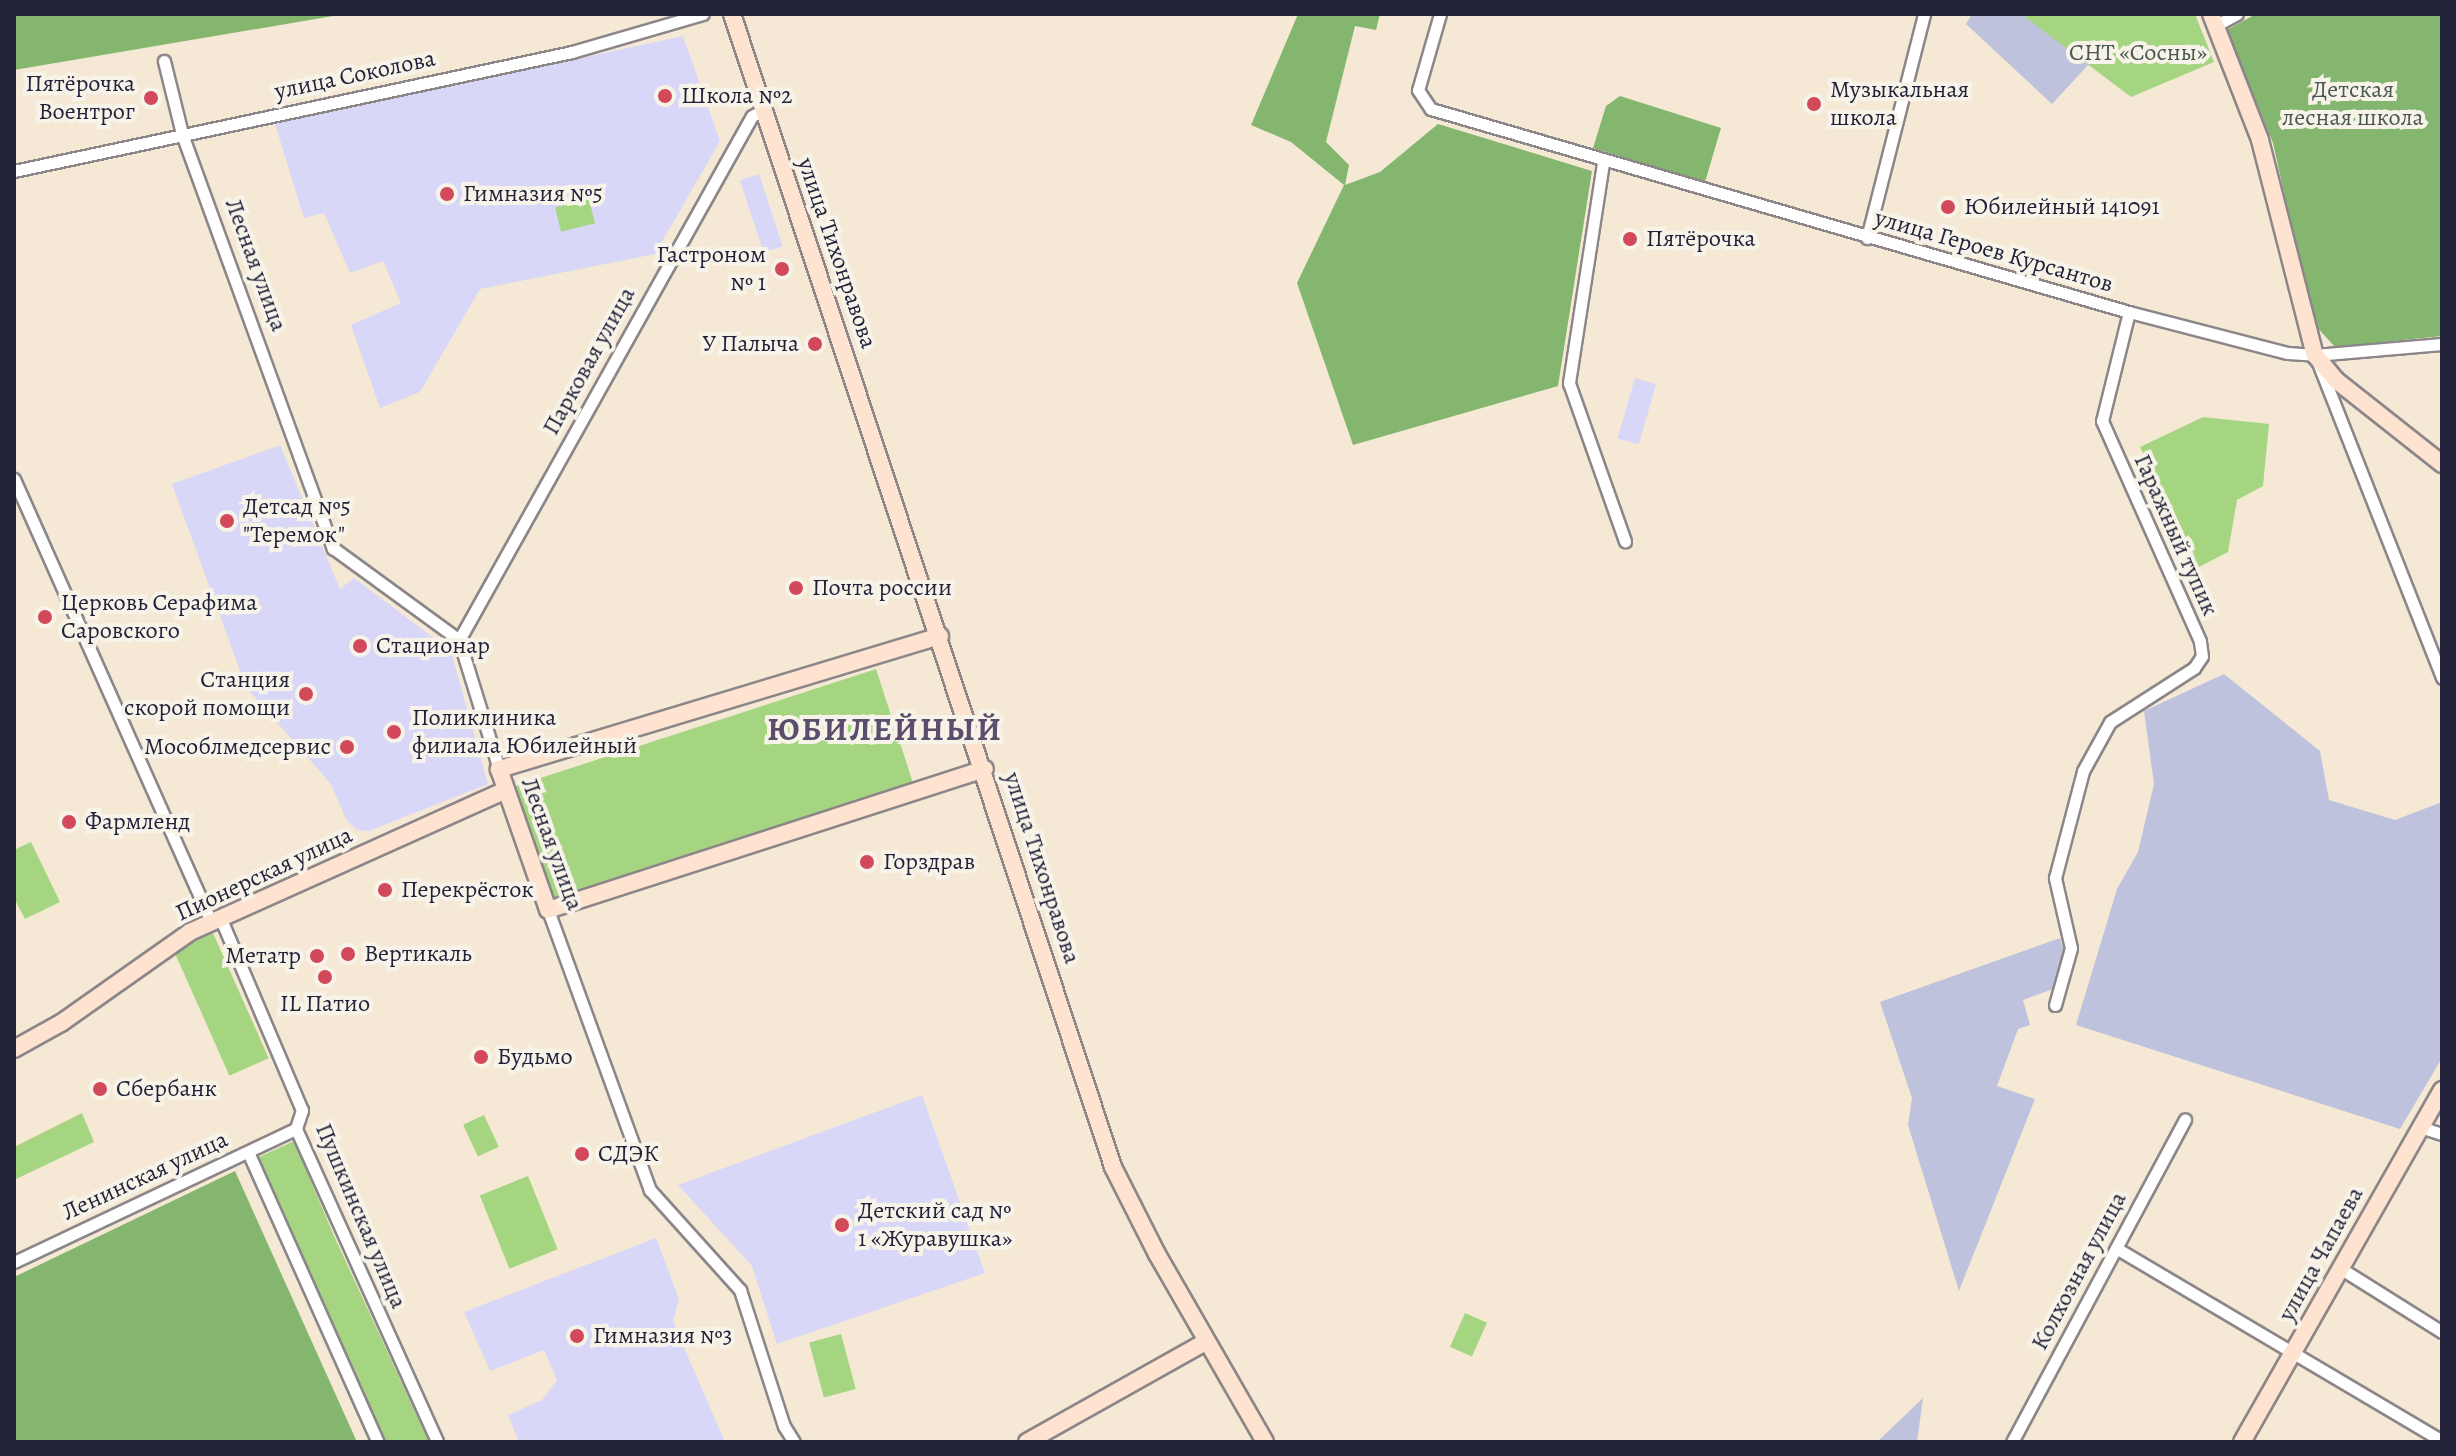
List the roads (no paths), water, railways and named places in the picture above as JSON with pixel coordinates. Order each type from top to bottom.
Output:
[{"type":"street","name":"улица Соколова","points":[[14,171],[572,52],[703,14]]},
{"type":"street","name":"улица Тихонравова","points":[[732,14],[985,769],[1113,1167],[1265,1442]]},
{"type":"street","name":"улица Героев Курсантов","points":[[1440,14],[1418,90],[1426,106],[1603,163],[2129,312],[2288,353],[2315,355],[2442,344]]},
{"type":"street","points":[[1867,238],[1924,14]]},
{"type":"street","points":[[2237,14],[2213,20],[2260,140],[2315,355],[2442,678]]},
{"type":"street","name":"Лесная улица","points":[[164,61],[182,134],[333,548],[459,640],[506,790],[650,1190],[740,1290],[784,1426],[794,1442]]},
{"type":"street","name":"Парковая улица","points":[[459,640],[717,177],[752,116],[763,110]]},
{"type":"street","points":[[1603,163],[1569,383],[1625,541]]},
{"type":"street","name":"Гаражный тупик","points":[[2055,1005],[2071,948],[2055,878],[2083,771],[2110,722],[2194,668],[2202,656],[2200,641],[2102,421],[2129,312]]},
{"type":"street","points":[[2315,355],[2337,381],[2442,464]]},
{"type":"street","name":"Пушкинская улица","points":[[14,479],[302,1110],[296,1129],[437,1442]]},
{"type":"street","points":[[499,769],[940,636]]},
{"type":"street","points":[[548,910],[985,769]]},
{"type":"street","name":"Пионерская улица","points":[[14,1049],[216,919],[506,790]]},
{"type":"street","name":"улица Чапаева","points":[[2242,1442],[2442,1090]]},
{"type":"street","name":"Колхозная улица","points":[[2012,1442],[2185,1120]]},
{"type":"street","points":[[2420,1127],[2442,1134]]},
{"type":"street","name":"Ленинская улица","points":[[14,1262],[296,1129]]},
{"type":"street","points":[[248,1152],[378,1442]]},
{"type":"street","points":[[2116,1248],[2436,1440]]},
{"type":"street","points":[[2340,1268],[2442,1332]]},
{"type":"street","points":[[1027,1442],[1207,1341]]},
{"type":"place","name":"Школа №2","points":[[665,96]]},
{"type":"place","name":"Пятёрочка Воентрог","points":[[151,98]]},
{"type":"place","name":"Музыкальная школа","points":[[1814,104]]},
{"type":"place","name":"Гимназия №5","points":[[447,194]]},
{"type":"place","name":"Юбилейный 141091","points":[[1948,207]]},
{"type":"place","name":"Пятёрочка","points":[[1630,239]]},
{"type":"place","name":"Гастроном № 1","points":[[782,269]]},
{"type":"place","name":"У Палыча","points":[[815,344]]},
{"type":"place","name":"Детсад №5 \"Теремок\"","points":[[227,521]]},
{"type":"place","name":"Почта россии","points":[[796,588]]},
{"type":"place","name":"Церковь Серафима Саровского","points":[[45,617]]},
{"type":"place","name":"Стационар","points":[[360,646]]},
{"type":"place","name":"Станция скорой помощи","points":[[306,694]]},
{"type":"place","name":"Поликлиника филиала Юбилейный","points":[[394,732]]},
{"type":"place","name":"Мособлмедсервис","points":[[347,747]]},
{"type":"place","name":"Фармленд","points":[[69,822]]},
{"type":"place","name":"Горздрав","points":[[867,862]]},
{"type":"place","name":"Перекрёсток","points":[[385,890]]},
{"type":"place","name":"Вертикаль","points":[[348,954]]},
{"type":"place","name":"Метатр","points":[[317,956]]},
{"type":"place","name":"IL Патио","points":[[325,977]]},
{"type":"place","name":"Будьмо","points":[[481,1057]]},
{"type":"place","name":"Сбербанк","points":[[100,1089]]},
{"type":"place","name":"СДЭК","points":[[582,1154]]},
{"type":"place","name":"Детский сад № 1 «Журавушка»","points":[[842,1225]]},
{"type":"place","name":"Гимназия №3","points":[[577,1336]]},
{"type":"district","name":"ЮБИЛЕЙНЫЙ","points":[[885,729]]},
{"type":"park label","name":"СНТ «Сосны»","points":[[2138,53]]},
{"type":"park label","name":"Детская лесная школа","points":[[2353,104]]}]
